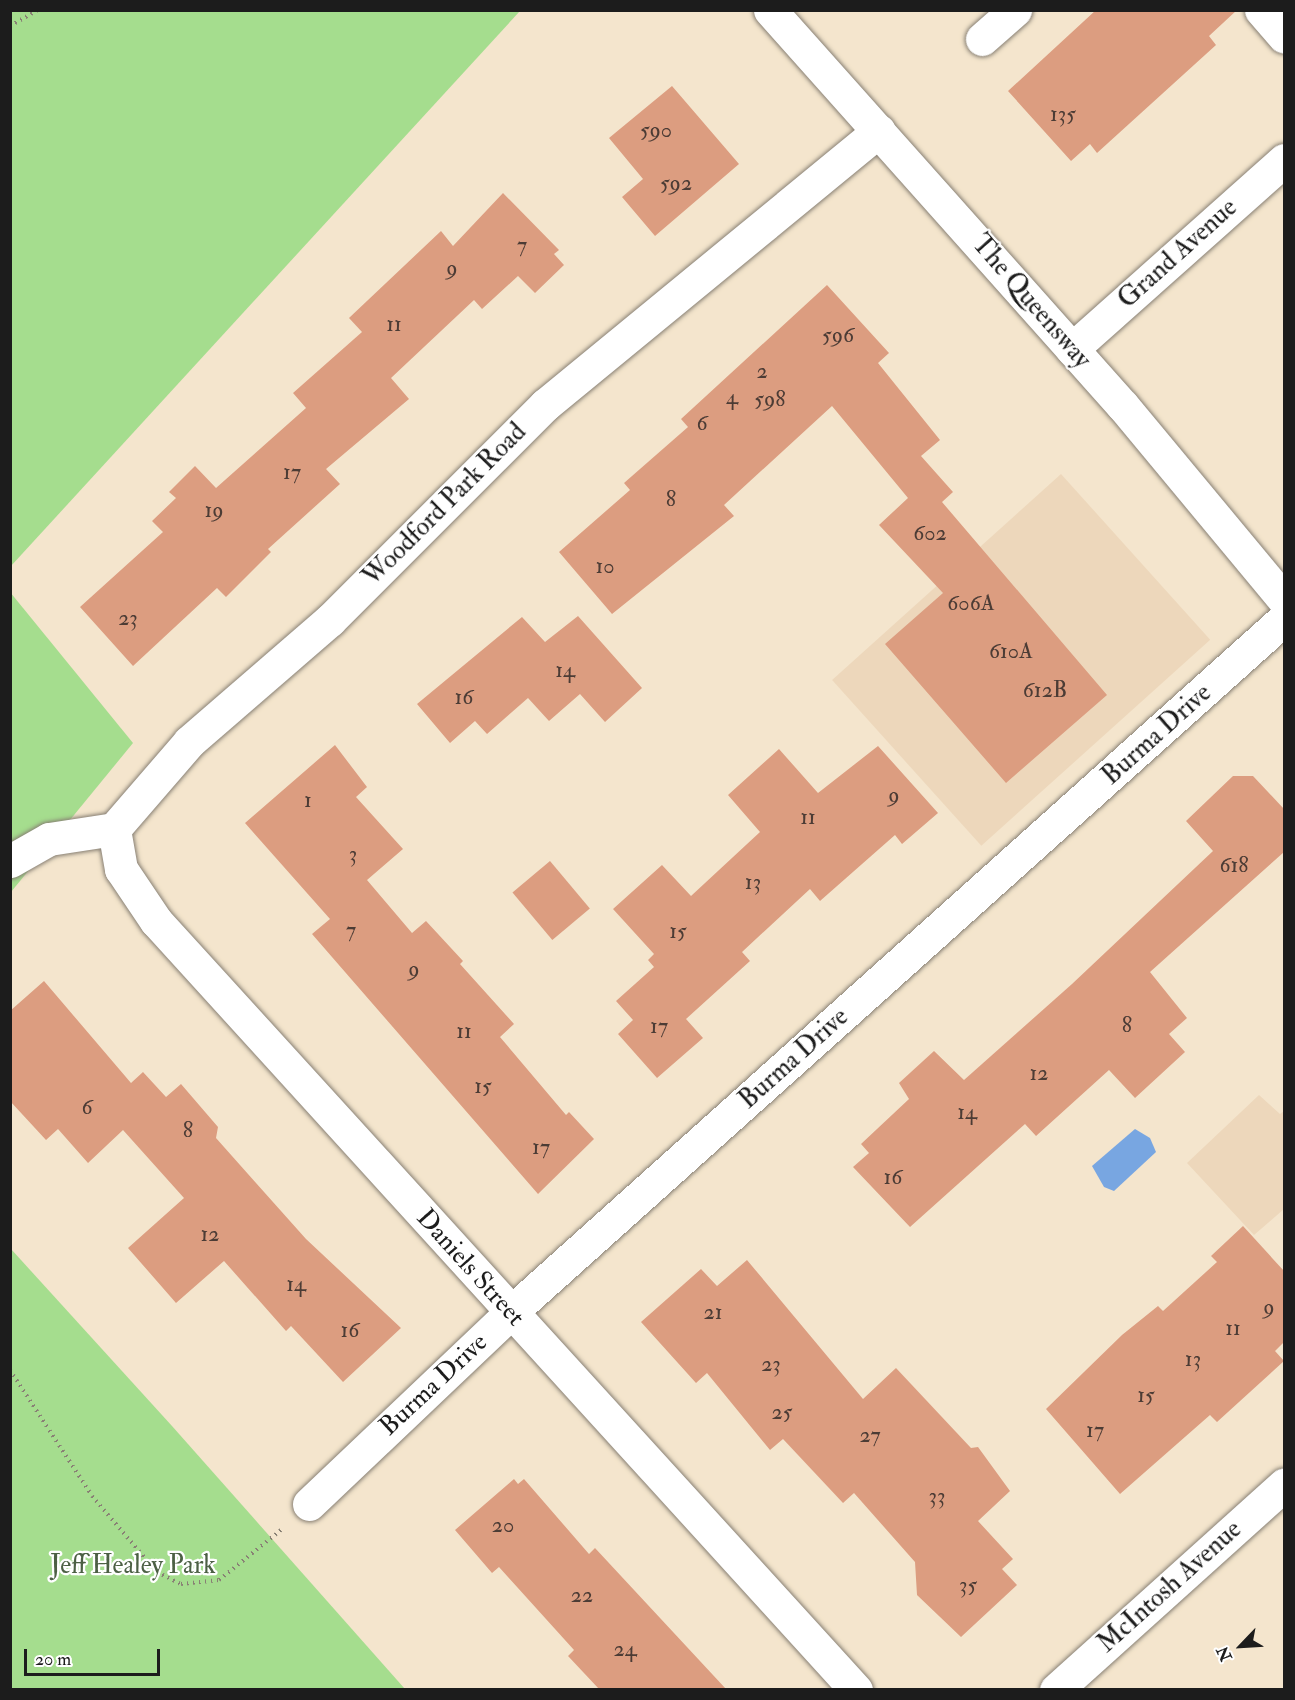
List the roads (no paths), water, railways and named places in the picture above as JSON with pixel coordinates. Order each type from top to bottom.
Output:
[{"type":"street","name":"The Queensway","points":[[770,10],[1072,349],[1284,600]]},
{"type":"street","points":[[982,39],[1015,10]]},
{"type":"street","points":[[1262,10],[1284,36]]},
{"type":"street","name":"Woodford Park Road","points":[[114,829],[189,742],[330,620],[545,405],[879,131]]},
{"type":"street","name":"Grand Avenue","points":[[1072,349],[1284,160]]},
{"type":"street","name":"Burma Drive","points":[[309,1504],[510,1313],[1284,619]]},
{"type":"street","points":[[10,861],[49,839],[114,829]]},
{"type":"street","name":"Daniels Street","points":[[114,829],[121,869],[156,921],[510,1313],[856,1689]]},
{"type":"street","name":"McIntosh Avenue","points":[[1056,1689],[1284,1485]]},
{"type":"water","points":[[1135,1129],[1150,1138],[1156,1152],[1114,1191],[1104,1187],[1092,1166]]},
{"type":"park label","name":"Jeff Healey Park","points":[[133,1566]]}]
